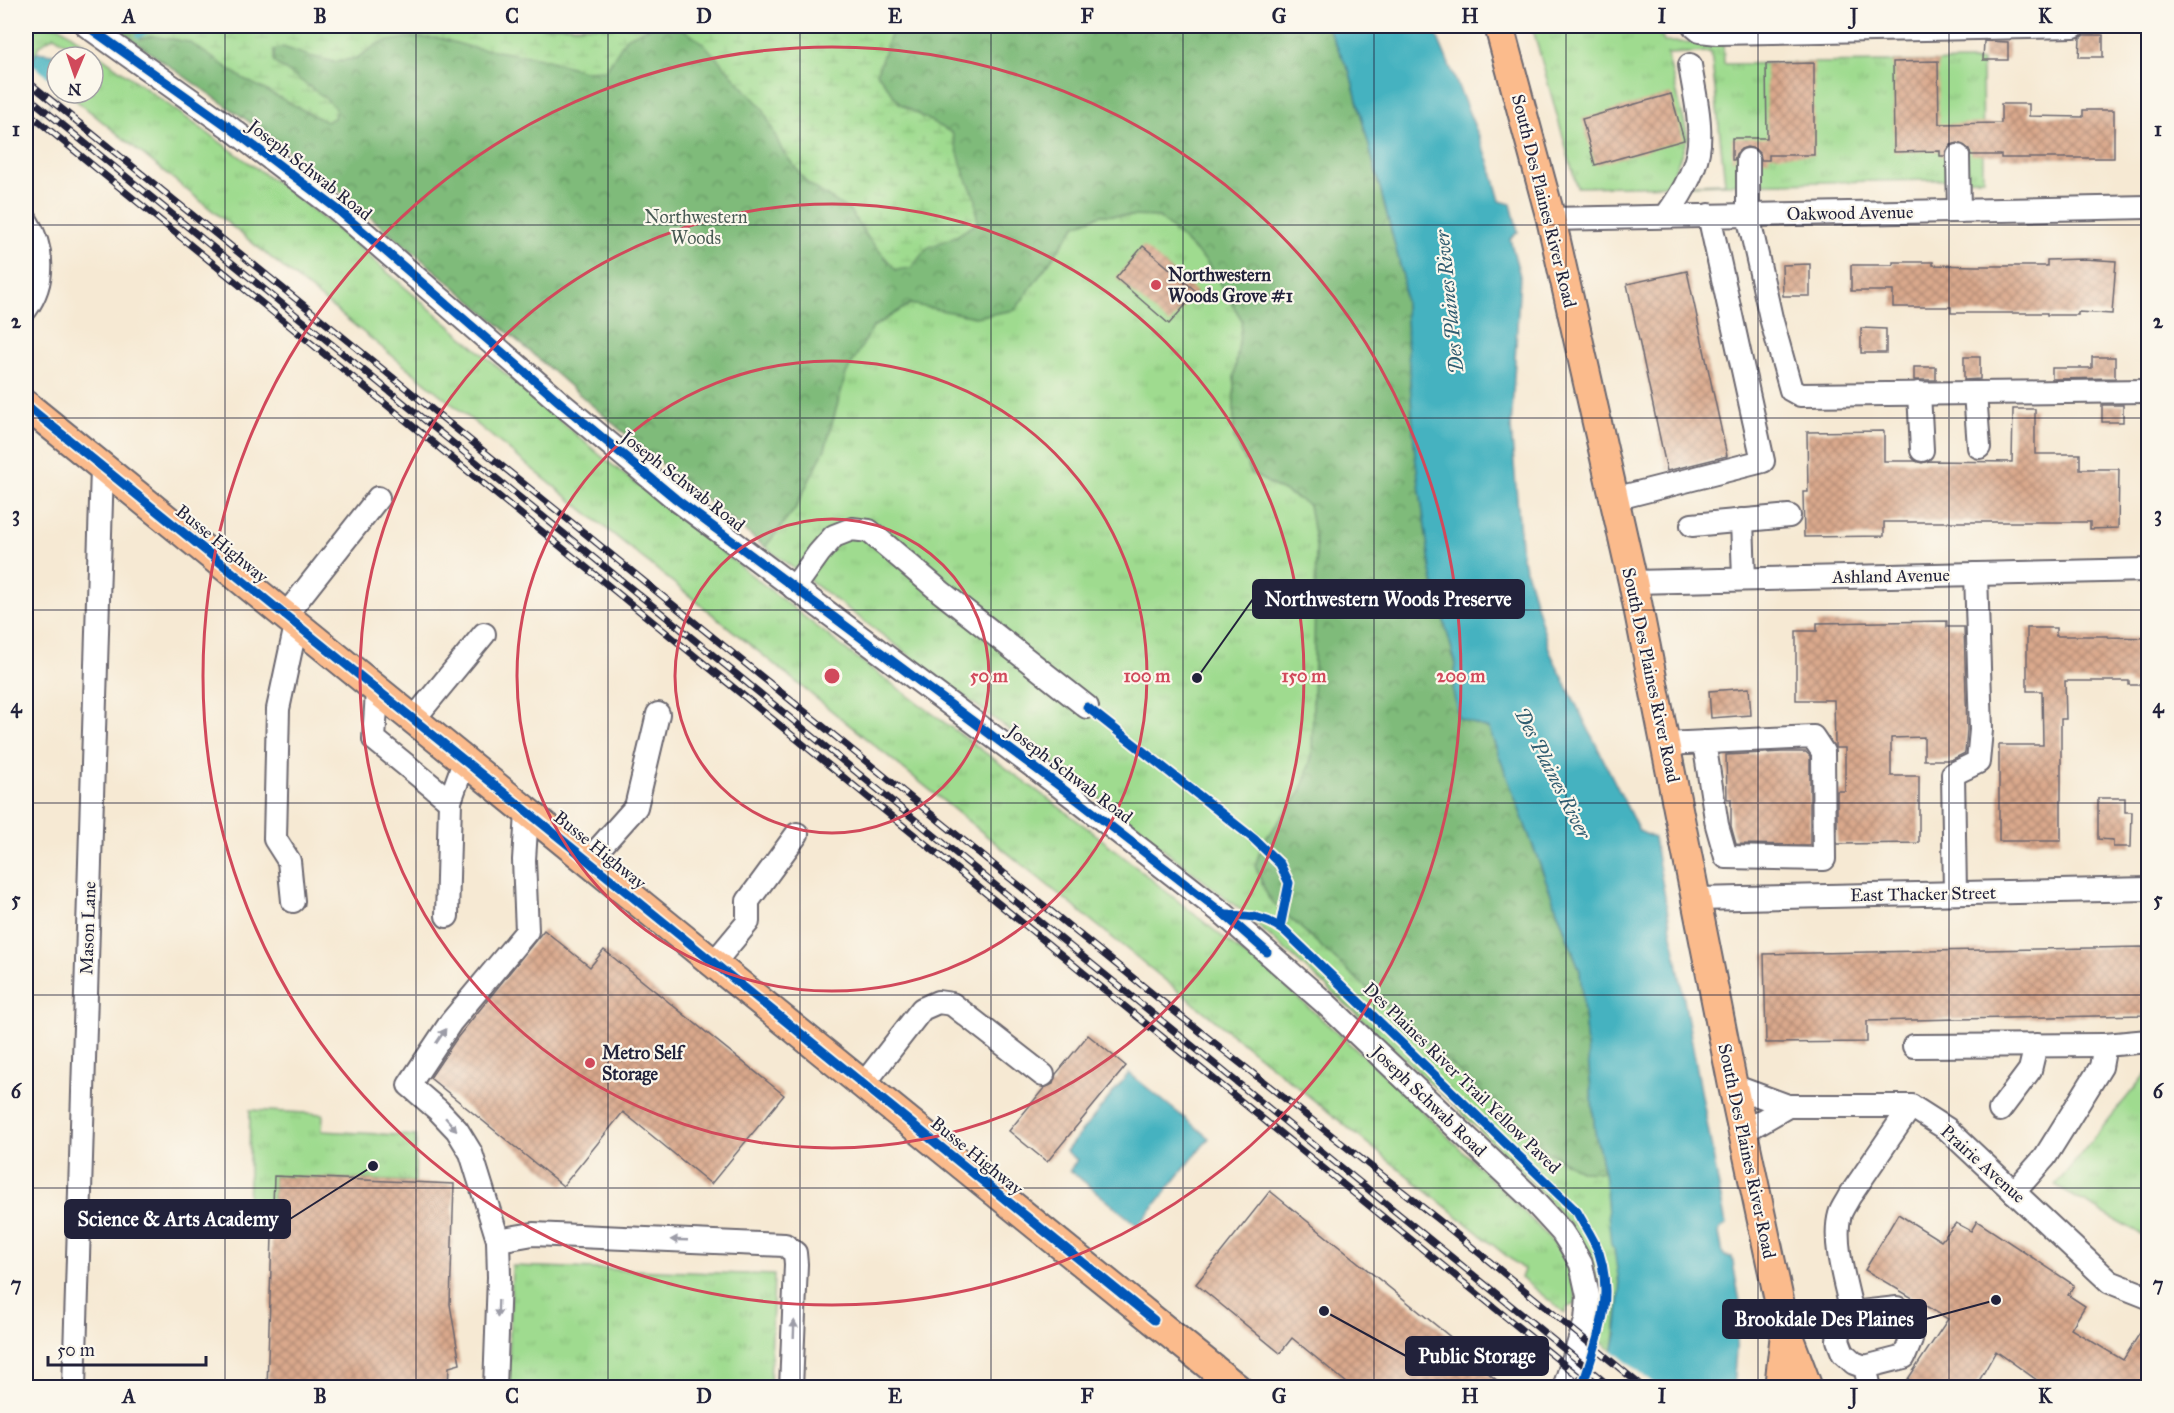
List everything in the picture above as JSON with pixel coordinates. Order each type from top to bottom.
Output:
[{"type":"main road","name":"South Des Plaines River Road","points":[[1499,26],[1551,219],[1633,582],[1733,1086],[1785,1328],[1808,1388]]},
{"type":"main road","name":"Busse Highway","points":[[26,405],[1237,1388]]},
{"type":"main road","name":"South Des Plaines River Road","points":[[1779,1388],[1785,1328]]},
{"type":"street","name":"Joseph Schwab Road","points":[[87,26],[229,127],[337,209],[563,405],[676,499],[1058,785],[1225,915],[1326,1004],[1536,1203],[1571,1246],[1586,1278],[1588,1296],[1586,1321],[1564,1388]]},
{"type":"street","points":[[1694,26],[1700,31],[1718,33],[2074,26]]},
{"type":"street","points":[[1666,216],[1691,171],[1699,147],[1698,115],[1690,65]]},
{"type":"street","points":[[1958,156],[1959,211]]},
{"type":"street","points":[[1748,160],[1749,215],[1771,318],[1791,390],[1800,395],[2148,391]]},
{"type":"street","name":"Oakwood Avenue","points":[[1551,219],[2148,207]]},
{"type":"street","points":[[1614,499],[1763,461],[1709,216]]},
{"type":"street","points":[[26,220],[38,244],[40,259],[40,281],[26,309]]},
{"type":"street","points":[[1918,393],[1922,450]]},
{"type":"street","points":[[1975,393],[1979,447]]},
{"type":"street","name":"Mason Lane","points":[[74,1388],[102,468]]},
{"type":"street","points":[[293,901],[289,861],[275,839],[278,709],[290,621],[378,498]]},
{"type":"street","points":[[1692,525],[1789,516]]},
{"type":"street","points":[[1742,520],[1744,579]]},
{"type":"street","points":[[794,588],[834,536],[852,529],[869,531],[941,592],[1087,707]]},
{"type":"street","name":"Ashland Avenue","points":[[1633,582],[2148,570]]},
{"type":"street","points":[[1955,893],[1953,774],[1978,762],[1981,730],[1976,574]]},
{"type":"street","points":[[413,720],[484,634]]},
{"type":"street","points":[[377,692],[374,739],[450,801]]},
{"type":"street","points":[[587,862],[636,807],[658,714]]},
{"type":"street","points":[[1665,744],[1704,742],[1813,737],[1823,752],[1824,859],[1726,857],[1717,825],[1704,742]]},
{"type":"street","points":[[447,916],[450,801],[464,762]]},
{"type":"street","points":[[495,1388],[498,1240],[471,1153],[451,1123],[409,1085],[451,1022],[527,931],[524,860],[527,813]]},
{"type":"street","points":[[713,963],[748,922],[748,902],[797,834]]},
{"type":"street","name":"East Thacker Street","points":[[1697,899],[2148,889]]},
{"type":"street","points":[[863,1085],[922,1009],[938,1002],[952,1004],[1043,1076]]},
{"type":"street","points":[[1914,1046],[2105,1045],[2148,1041]]},
{"type":"street","points":[[2000,1110],[2030,1070],[2036,1045]]},
{"type":"street","points":[[2014,1192],[2045,1157],[2101,1066],[2105,1045]]},
{"type":"street","points":[[1733,1086],[1788,1106],[1911,1106]]},
{"type":"street","points":[[1743,1132],[1788,1106]]},
{"type":"street","points":[[1852,1313],[1839,1250],[1840,1213],[1911,1106]]},
{"type":"street","name":"Prairie Avenue","points":[[1911,1106],[1947,1129],[2110,1282],[2148,1297]]},
{"type":"street","points":[[498,1240],[533,1234],[785,1245],[795,1253],[796,1264],[791,1388]]},
{"type":"street","points":[[1907,1315],[1897,1308],[1852,1313],[1841,1324],[1838,1340],[1843,1353],[1867,1377],[1904,1357],[1911,1340]]},
{"type":"green space","points":[[26,26],[59,26],[85,45],[68,45],[54,36],[39,46],[31,63],[26,58]]},
{"type":"green space","name":"Northwestern Woods","points":[[112,26],[1327,26],[1415,455],[1604,1172],[1620,1290],[1613,1351],[1593,1336],[1598,1314],[1599,1287],[1592,1260],[1575,1231],[1511,1160],[1359,1016],[1242,911],[1080,783],[765,547],[630,438],[467,297],[337,189],[264,132]]},
{"type":"green space","name":"Northwestern Woods","points":[[119,26],[1327,26],[1350,73],[1403,276],[1415,455],[1432,577],[1456,664],[1453,691],[1489,729],[1580,971],[1595,1132],[1604,1172],[1580,1171],[1546,1151],[1269,899],[1255,866],[1263,842],[1301,792],[1312,756],[1316,546],[1309,505],[1252,474],[1234,438],[1234,377],[1242,320],[1206,261],[1159,217],[1101,215],[1076,225],[1015,310],[975,317],[910,304],[873,327],[846,374],[825,449],[795,509],[765,547],[630,438],[467,297],[337,189],[264,132],[122,33],[117,29]]},
{"type":"green space","points":[[138,26],[652,26],[626,38],[606,70],[584,71],[541,58],[470,47],[439,38],[406,38],[379,43],[357,58],[335,62],[283,47],[274,50],[274,62],[324,97],[336,109],[334,118],[326,122],[244,79],[189,42],[152,36],[141,39],[136,31]]},
{"type":"green space","points":[[659,26],[893,26],[877,73],[900,104],[952,133],[964,173],[976,200],[977,223],[958,235],[927,248],[911,268],[896,270],[869,239],[850,211],[807,183],[782,150],[763,109],[705,45],[683,29]]},
{"type":"green space","points":[[1532,26],[1659,26],[1664,42],[1723,43],[1724,64],[1982,61],[1983,179],[1577,187]],"holes":[[[1711,52],[1725,183],[1669,185],[1688,137],[1667,54]]]},
{"type":"green space","points":[[105,59],[296,197],[351,241],[601,456],[845,649],[1094,833],[1246,956],[1262,966],[1396,1085],[1535,1223],[1559,1249],[1568,1266],[1575,1285],[1576,1304],[1567,1307],[1565,1313],[1521,1278],[1524,1270],[82,105],[105,105]]},
{"type":"green space","points":[[2148,1071],[2148,1238],[2055,1186]]},
{"type":"green space","points":[[250,1110],[323,1114],[322,1131],[416,1136],[415,1182],[274,1176],[272,1220],[248,1220]]},
{"type":"green space","points":[[512,1266],[774,1275],[770,1387],[508,1387]]},
{"type":"water","name":"Des Plaines River","points":[[1327,26],[1433,26],[1489,161],[1500,201],[1511,204],[1518,232],[1510,239],[1520,276],[1511,428],[1522,557],[1550,652],[1639,831],[1654,838],[1726,1225],[1720,1229],[1719,1233],[1723,1254],[1732,1257],[1740,1302],[1733,1387],[1604,1387],[1616,1334],[1620,1290],[1614,1249],[1611,1245],[1604,1172],[1595,1132],[1580,971],[1489,729],[1458,718],[1453,691],[1456,664],[1432,577],[1415,455],[1403,276],[1350,73]]},
{"type":"water","points":[[37,52],[45,53],[45,105],[49,105],[32,127],[26,166],[26,71]]},
{"type":"water","points":[[1129,1073],[1209,1138],[1138,1226],[1070,1170],[1077,1160],[1066,1151]]},
{"type":"pier","points":[[31,63],[45,75],[45,105],[49,105],[32,127],[26,122],[26,71]]},
{"type":"pier","points":[[1610,1349],[1613,1351],[1658,1387],[1602,1388]]},
{"type":"building","points":[[2084,35],[2103,35],[2103,57],[2079,57],[2080,38]]},
{"type":"building","points":[[1984,41],[2008,42],[2008,60],[1983,60]]},
{"type":"building","points":[[1938,61],[1939,124],[2001,123],[2001,104],[2029,104],[2029,116],[2083,117],[2083,110],[2114,110],[2114,158],[2001,158],[2001,155],[1971,155],[1969,149],[1958,143],[1951,145],[1945,156],[1940,156],[1940,151],[1894,152],[1893,62]]},
{"type":"building","points":[[1814,63],[1814,155],[1769,155],[1769,160],[1761,160],[1760,154],[1755,149],[1747,147],[1741,149],[1732,160],[1732,138],[1767,138],[1766,64]]},
{"type":"building","points":[[1671,94],[1684,140],[1595,165],[1582,119]]},
{"type":"building","name":"Northwestern Woods Grove #1","points":[[1143,246],[1197,292],[1169,324],[1116,278]]},
{"type":"building","points":[[2047,260],[2116,261],[2112,314],[1951,313],[1951,307],[1893,307],[1893,291],[1851,291],[1851,265],[1933,262],[1933,265],[2047,266]]},
{"type":"building","points":[[1810,264],[1810,296],[1783,296],[1782,265]]},
{"type":"building","points":[[1687,271],[1727,456],[1667,471],[1627,284]]},
{"type":"building","points":[[1861,328],[1886,329],[1886,353],[1861,353]]},
{"type":"building","points":[[1964,357],[1980,357],[1980,379],[1964,380]]},
{"type":"building","points":[[2092,357],[2115,357],[2115,378],[2052,379],[2052,368],[2092,368]]},
{"type":"building","points":[[1914,367],[1936,367],[1936,380],[1914,380]]},
{"type":"building","points":[[2102,405],[2123,405],[2123,422],[2102,422]]},
{"type":"building","points":[[2013,409],[2035,409],[2035,454],[2080,454],[2080,469],[2119,469],[2118,528],[2090,529],[2090,522],[1884,522],[1884,536],[1804,537],[1803,492],[1808,492],[1807,432],[1884,431],[1884,461],[2012,462]]},
{"type":"building","points":[[1947,621],[1947,627],[1964,627],[1967,730],[1965,753],[1951,760],[1924,760],[1924,737],[1891,738],[1891,776],[1919,776],[1919,843],[1837,844],[1837,791],[1845,791],[1845,748],[1835,748],[1834,700],[1796,700],[1796,631],[1817,631],[1817,623]]},
{"type":"building","points":[[2027,628],[2056,628],[2056,636],[2148,638],[2148,685],[2129,685],[2129,681],[2065,681],[2066,719],[2061,719],[2061,841],[1999,841],[1999,745],[2043,745],[2042,691],[2027,691]]},
{"type":"building","points":[[1749,688],[1751,715],[1711,718],[1709,691]]},
{"type":"building","points":[[1806,752],[1810,756],[1810,845],[1736,844],[1731,826],[1731,799],[1727,799],[1726,755]]},
{"type":"building","points":[[2098,798],[2125,798],[2125,812],[2132,812],[2131,847],[2113,847],[2113,840],[2098,839]]},
{"type":"building","name":"Metro Self Storage","points":[[544,930],[590,967],[604,950],[784,1095],[711,1184],[623,1112],[563,1186],[430,1078],[457,1038]]},
{"type":"building","points":[[2143,947],[2144,1015],[1867,1021],[1867,1042],[1766,1043],[1764,954]]},
{"type":"building","points":[[1088,1035],[1126,1066],[1047,1162],[1009,1131],[1044,1088],[1053,1084],[1056,1074]]},
{"type":"building","points":[[274,1176],[454,1184],[450,1304],[460,1364],[449,1367],[448,1388],[267,1388]]},
{"type":"building","points":[[1270,1191],[1464,1348],[1462,1351],[1506,1388],[1353,1388],[1292,1338],[1280,1353],[1196,1284]]},
{"type":"building","points":[[1898,1214],[1941,1241],[1956,1223],[1971,1231],[1977,1221],[2074,1285],[2068,1295],[2085,1306],[2071,1329],[2123,1360],[2148,1320],[2148,1388],[2048,1388],[1996,1351],[1975,1388],[1902,1388],[1948,1319],[1865,1270]]},
{"type":"waterway","points":[[139,35],[154,26]]},
{"type":"railway","points":[[26,80],[1169,1007],[1445,1225],[1644,1388]]},
{"type":"railway","points":[[26,95],[1612,1388]]},
{"type":"railway","points":[[26,111],[1593,1388]]},
{"type":"cycle path","points":[[87,26],[229,127],[337,209],[563,405],[676,499],[1058,785],[1225,915],[1267,952]]},
{"type":"cycle path","points":[[26,405],[1154,1320]]},
{"type":"cycle path","points":[[1087,707],[1254,839],[1280,864],[1289,883],[1280,927]]},
{"type":"cycle path","name":"Des Plaines River Trail Yellow Paved","points":[[1225,915],[1257,918],[1270,922],[1285,931],[1577,1212],[1599,1253],[1605,1288],[1602,1321],[1582,1388]]},
{"type":"place","name":"Northwestern Woods Grove #1","points":[[1156,285]]},
{"type":"place","name":"Northwestern Woods Preserve","points":[[1197,678]]},
{"type":"place","name":"Metro Self Storage","points":[[590,1063]]},
{"type":"place","name":"Science & Arts Academy","points":[[373,1166]]},
{"type":"place","name":"Brookdale Des Plaines","points":[[1996,1300]]},
{"type":"place","name":"Public Storage","points":[[1324,1311]]}]
